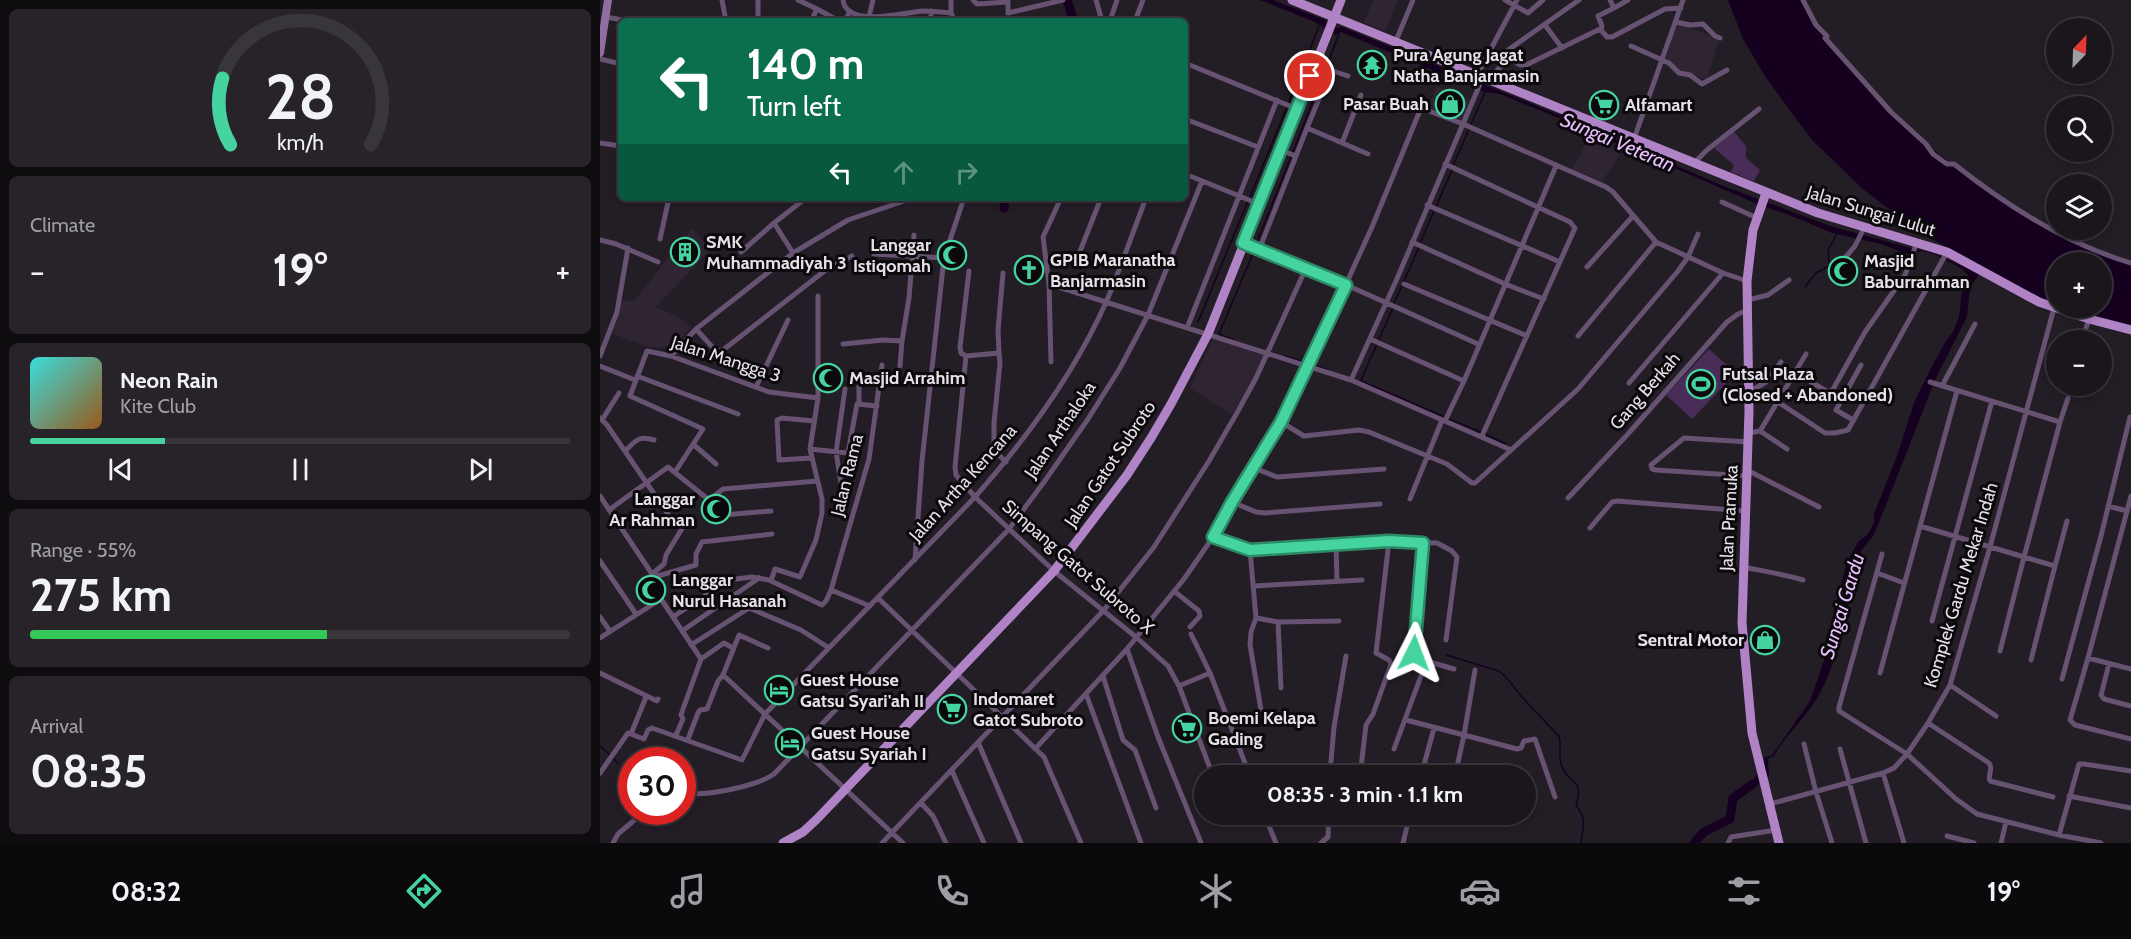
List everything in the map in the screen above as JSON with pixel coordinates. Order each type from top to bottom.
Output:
[{"type":"main road","name":"Jalan Gatot Subroto","points":[[783,843],[803,832],[847,789],[1054,571],[1127,475],[1171,404],[1253,247],[1256,203],[1290,154],[1295,108],[1324,67],[1332,25],[1341,0]]},
{"type":"main road","name":"Jalan Sungai Lulut","points":[[1296,1],[1332,25],[1395,43],[1634,139],[1694,164],[1763,200],[1818,213],[1863,230],[1961,260],[2012,289],[2046,304]]},
{"type":"main road","name":"Jalan Pramuka","points":[[1763,200],[1750,246],[1747,281],[1749,438],[1743,567],[1743,649],[1749,711],[1779,843]]},
{"type":"main road","name":"Jalan Sungai Lulut","points":[[2086,318],[2131,330]]},
{"type":"street","points":[[600,52],[608,0]]},
{"type":"street","points":[[722,0],[726,16]]},
{"type":"street","points":[[758,0],[758,18]]},
{"type":"street","points":[[798,0],[834,18]]},
{"type":"street","points":[[843,0],[844,6],[850,11],[867,18]]},
{"type":"street","points":[[869,18],[873,0]]},
{"type":"street","points":[[951,0],[954,18]]},
{"type":"street","points":[[973,0],[977,4],[1008,2],[1008,13],[1063,0]]},
{"type":"street","points":[[1096,0],[1101,18]]},
{"type":"street","points":[[1111,18],[1117,0]]},
{"type":"street","points":[[1136,18],[1143,0]]},
{"type":"street","points":[[1395,43],[1413,0]]},
{"type":"street","points":[[1505,0],[1516,2],[1530,13],[1543,0]]},
{"type":"street","points":[[1579,0],[1505,54],[1520,65],[1526,65],[1601,29]]},
{"type":"street","points":[[1610,0],[1614,8]]},
{"type":"street","points":[[1628,0],[1598,15],[1601,29],[1607,37],[1612,37],[1665,9],[1681,8]]},
{"type":"street","points":[[1634,139],[1683,0]]},
{"type":"street","points":[[1803,0],[1815,25],[1827,36],[1825,38],[1891,112],[1926,144],[1933,154],[1947,164],[1954,164],[2006,202],[2052,230],[2131,263]]},
{"type":"street","points":[[1352,379],[1375,342],[1433,208],[1477,91],[1516,2]]},
{"type":"street","points":[[812,18],[817,9]]},
{"type":"street","points":[[846,18],[850,11]]},
{"type":"street","points":[[931,12],[931,18]]},
{"type":"street","points":[[878,18],[931,12],[951,13]]},
{"type":"street","points":[[606,18],[618,20]]},
{"type":"street","points":[[1676,22],[1690,25],[1703,24],[1720,38]]},
{"type":"street","points":[[1545,25],[1562,48]]},
{"type":"street","points":[[1631,46],[1671,64],[1679,73],[1689,75],[1702,84],[1727,70]]},
{"type":"street","points":[[1482,79],[1508,57]]},
{"type":"street","points":[[600,59],[618,63]]},
{"type":"street","points":[[1188,64],[1295,108]]},
{"type":"street","points":[[1348,76],[1324,67],[1307,128],[1290,154],[1253,247],[1346,285],[1478,344]]},
{"type":"street","points":[[1342,143],[1361,94]]},
{"type":"street","points":[[1187,328],[1243,197],[1258,147],[1277,100]]},
{"type":"street","points":[[1035,749],[1127,649],[1174,591],[1213,537],[1281,422],[1346,285],[1419,107],[1601,184],[1615,195],[1656,242],[1723,273],[1747,281]]},
{"type":"street","points":[[1694,164],[1715,143],[1759,109]]},
{"type":"street","points":[[1188,120],[1258,147]]},
{"type":"street","points":[[1307,128],[1368,154]]},
{"type":"street","points":[[600,143],[618,146]]},
{"type":"street","points":[[1450,166],[1538,207],[1575,228],[1483,434]]},
{"type":"street","points":[[1410,499],[1427,456],[1464,381],[1488,320],[1556,166]]},
{"type":"street","points":[[1188,175],[1256,203]]},
{"type":"street","name":"Jalan Arthaloka","points":[[696,795],[762,782],[774,774],[1009,529],[1088,419],[1120,368],[1148,315],[1202,181]]},
{"type":"street","points":[[660,239],[668,201]]},
{"type":"street","points":[[741,252],[802,201]]},
{"type":"street","points":[[671,356],[696,329],[792,253],[848,220],[904,201]]},
{"type":"street","points":[[915,560],[922,461],[944,258],[963,201]]},
{"type":"street","points":[[1051,362],[1049,284],[1043,237],[1060,201]]},
{"type":"street","points":[[1075,264],[1100,201]]},
{"type":"street","name":"Jalan Artha Kencana","points":[[688,739],[742,760],[765,714],[915,560],[1006,462],[1060,387],[1106,301],[1145,201]]},
{"type":"street","points":[[1722,202],[1757,218]]},
{"type":"street","points":[[1433,208],[1560,262]]},
{"type":"street","points":[[1587,267],[1633,216]]},
{"type":"street","points":[[774,223],[792,253]]},
{"type":"street","points":[[1833,272],[1858,242],[1863,230]]},
{"type":"street","points":[[1281,422],[1304,436],[1363,431],[1453,467],[1474,483],[1583,383],[1688,257],[1698,234]]},
{"type":"street","points":[[900,366],[914,235]]},
{"type":"street","points":[[600,240],[628,248],[658,262]]},
{"type":"street","points":[[1578,336],[1656,242]]},
{"type":"street","points":[[1417,244],[1544,299]]},
{"type":"street","points":[[1795,372],[1830,392],[1871,323],[1905,274],[1916,245]]},
{"type":"street","points":[[600,356],[617,312],[628,248]]},
{"type":"street","points":[[874,254],[944,258]]},
{"type":"street","points":[[696,329],[716,351],[723,350],[827,269],[852,256]]},
{"type":"street","points":[[1778,402],[1825,433],[1848,430],[1945,256]]},
{"type":"street","points":[[882,843],[1104,610],[1155,547],[1238,411],[1306,268]]},
{"type":"street","name":"Simpang Gatot Subroto X","points":[[969,271],[960,347],[961,353],[966,356],[956,475],[975,497],[1054,571],[1104,610],[1168,666],[1179,686],[1209,765]]},
{"type":"street","points":[[1003,273],[998,330],[1000,363],[994,423],[994,450],[1006,462]]},
{"type":"street","points":[[1629,383],[1723,273]]},
{"type":"street","points":[[1748,300],[1768,295],[1789,280]]},
{"type":"street","points":[[1049,284],[1187,328],[1308,363],[1483,434],[1510,450]]},
{"type":"street","points":[[1404,284],[1527,336]]},
{"type":"street","points":[[771,581],[775,569],[800,577],[816,540],[822,513],[822,499],[810,449],[818,398],[818,296]]},
{"type":"street","name":"Gang Berkah","points":[[1568,498],[1727,322],[1748,310]]},
{"type":"street","name":"Komplek Gardu Mekar Indah","points":[[1770,804],[1883,774],[1894,768],[1907,754],[1928,723],[1950,685],[1990,547],[2051,318]]},
{"type":"street","points":[[2085,330],[2089,319]]},
{"type":"street","points":[[756,387],[788,320]]},
{"type":"street","points":[[1942,386],[1975,324]]},
{"type":"street","points":[[843,344],[883,340],[902,341]]},
{"type":"street","points":[[1375,342],[1464,381]]},
{"type":"street","name":"Jalan Mangga 3","points":[[636,378],[647,351],[671,356],[773,393],[818,398]]},
{"type":"street","points":[[966,356],[999,353]]},
{"type":"street","points":[[1806,354],[1760,431],[1749,438],[1684,438],[1651,465],[1652,469],[1656,470],[1747,473],[1819,507]]},
{"type":"street","points":[[1749,392],[1766,382],[1781,362]]},
{"type":"street","name":"Jalan Rama","points":[[831,590],[869,459],[882,365]]},
{"type":"street","points":[[1853,420],[1836,410],[1861,365]]},
{"type":"street","points":[[600,366],[738,414]]},
{"type":"street","points":[[636,378],[630,396],[702,428],[702,432],[675,472]]},
{"type":"street","points":[[1930,382],[2060,422]]},
{"type":"street","points":[[810,449],[848,452],[858,403],[859,384]]},
{"type":"street","points":[[841,483],[836,452],[845,389]]},
{"type":"street","points":[[1880,673],[1957,391]]},
{"type":"street","points":[[619,393],[601,419],[672,520]]},
{"type":"street","points":[[2000,651],[2068,398]]},
{"type":"street","points":[[1932,621],[1992,401]]},
{"type":"street","points":[[858,403],[877,406]]},
{"type":"street","points":[[2062,679],[2130,417]]},
{"type":"street","points":[[811,459],[779,460],[777,420],[782,418],[814,421]]},
{"type":"street","points":[[1760,431],[1787,449]]},
{"type":"street","points":[[625,451],[640,438],[654,440]]},
{"type":"street","points":[[694,445],[716,464]]},
{"type":"street","points":[[609,510],[666,467],[708,500],[712,516],[771,511]]},
{"type":"street","points":[[1254,468],[1278,477],[1384,469]]},
{"type":"street","points":[[708,500],[723,489],[817,482]]},
{"type":"street","points":[[600,496],[653,575],[661,589],[661,599],[701,659]]},
{"type":"street","points":[[2131,496],[2070,717],[2071,721],[2086,728],[2131,740]]},
{"type":"street","points":[[1590,528],[1612,502],[1617,501],[1745,511]]},
{"type":"street","points":[[1232,502],[1254,512],[1265,513],[1380,504]]},
{"type":"street","points":[[2108,506],[2127,511]]},
{"type":"street","points":[[2031,660],[2067,521]]},
{"type":"street","points":[[1920,526],[2055,566]]},
{"type":"street","points":[[653,575],[664,564],[666,555],[683,527]]},
{"type":"street","points":[[653,575],[696,565],[696,554],[702,542],[772,534]]},
{"type":"street","points":[[1213,537],[1250,550],[1389,541],[1440,544],[1457,556],[1446,640]]},
{"type":"street","points":[[1361,765],[1366,724],[1373,714],[1391,664],[1389,660],[1376,653],[1389,541]]},
{"type":"street","points":[[1336,543],[1337,581]]},
{"type":"street","points":[[1423,543],[1413,649],[1414,653],[1423,660],[1454,669]]},
{"type":"street","points":[[1250,550],[1256,618],[1251,632],[1250,645],[1261,710]]},
{"type":"street","points":[[1882,554],[1839,709],[1907,754],[1970,809],[1986,817],[2101,843]]},
{"type":"street","points":[[600,561],[636,614]]},
{"type":"street","points":[[1743,567],[1785,574],[1803,580]]},
{"type":"street","points":[[1877,573],[1904,583]]},
{"type":"street","points":[[673,617],[731,579],[759,578],[771,581],[822,605],[831,590],[870,606]]},
{"type":"street","points":[[682,631],[759,578]]},
{"type":"street","points":[[1254,586],[1362,580]]},
{"type":"street","points":[[1174,591],[1199,611],[1200,616],[1190,627]]},
{"type":"street","points":[[878,598],[1047,761],[1081,843]]},
{"type":"street","points":[[600,638],[661,599]]},
{"type":"street","points":[[691,645],[748,608],[801,630],[829,648]]},
{"type":"street","points":[[600,616],[610,631]]},
{"type":"street","points":[[1256,618],[1278,622],[1339,621]]},
{"type":"street","points":[[1278,622],[1281,688]]},
{"type":"street","points":[[1191,634],[1210,674],[1246,765]]},
{"type":"street","points":[[600,773],[627,734],[644,739],[648,730],[652,728],[688,739],[698,713],[700,710],[707,709],[740,635],[768,648]]},
{"type":"street","points":[[676,735],[701,659],[724,644],[733,648]]},
{"type":"street","points":[[1127,649],[1158,737],[1202,843]]},
{"type":"street","points":[[1331,765],[1334,727],[1346,656]]},
{"type":"street","points":[[2088,658],[2131,669]]},
{"type":"street","points":[[1394,749],[1425,668],[1423,660]]},
{"type":"street","points":[[2109,664],[2101,695],[2104,699],[2131,706]]},
{"type":"street","points":[[1457,765],[1475,670]]},
{"type":"street","points":[[600,673],[646,697],[657,701],[658,699]]},
{"type":"street","points":[[723,674],[903,843]]},
{"type":"street","points":[[1179,686],[1210,674]]},
{"type":"street","points":[[1103,676],[1124,740],[1135,750],[1156,808]]},
{"type":"street","points":[[1950,685],[1996,716]]},
{"type":"street","points":[[1086,694],[1141,843]]},
{"type":"street","points":[[631,734],[646,697]]},
{"type":"street","points":[[1406,720],[1517,749],[1521,748],[1524,741],[1535,739],[1556,798]]},
{"type":"street","points":[[1928,723],[1989,763],[1992,768],[1990,781],[2053,797]]},
{"type":"street","points":[[1424,765],[1434,728]]},
{"type":"street","points":[[978,742],[1021,843]]},
{"type":"street","points":[[1804,744],[1832,843]]},
{"type":"street","points":[[1840,749],[1866,843]]},
{"type":"street","points":[[2059,835],[2068,796],[2079,764],[2131,771]]},
{"type":"street","points":[[951,771],[984,843]]},
{"type":"street","points":[[1883,774],[1904,843]]},
{"type":"street","points":[[2068,796],[2131,808]]},
{"type":"street","points":[[921,802],[933,816],[946,843]]},
{"type":"street","points":[[2001,843],[2006,822]]},
{"type":"street","points":[[613,843],[618,834],[629,825]]},
{"type":"street","points":[[1269,825],[1276,843]]},
{"type":"street","points":[[1321,843],[1328,837],[1329,825]]},
{"type":"street","points":[[1403,843],[1407,825]]},
{"type":"street","points":[[1728,843],[1731,837],[1776,830]]},
{"type":"street","points":[[1947,836],[1974,843]]},
{"type":"shaded area","points":[[1373,0],[1398,0],[1386,31],[1364,23]]},
{"type":"shaded area","points":[[1677,23],[1719,39],[1707,80],[1664,65]]},
{"type":"shaded area","name":"Pasar Buah","points":[[1437,86],[1471,100],[1463,122],[1428,108]]},
{"type":"shaded area","points":[[1734,132],[1746,146],[1746,158],[1760,170],[1754,181],[1731,172],[1734,165],[1714,148]]},
{"type":"shaded area","points":[[1589,138],[1621,153],[1602,182],[1572,169]]},
{"type":"shaded area","points":[[692,228],[711,249],[656,307],[679,317],[691,327],[672,348],[648,347],[613,334],[622,300],[634,301]]},
{"type":"shaded area","points":[[1213,338],[1267,355],[1232,415],[1190,388]]},
{"type":"shaded area","name":"Futsal Plaza (Closed + Abandoned)","points":[[1709,349],[1736,373],[1692,419],[1666,395]]},
{"type":"water","name":"Sungai Veteran","points":[[1260,0],[1273,0],[1325,20],[1327,24],[1342,27],[1564,117],[1721,185],[1830,226],[1931,252],[1967,268],[1970,259],[1920,233],[1863,189],[1812,140],[1766,78],[1743,39],[1728,0],[1806,0],[1816,28],[1882,103],[1929,147],[2026,217],[2046,226],[2046,240],[2077,240],[2104,252],[2046,252],[2046,300],[2020,290],[1983,268],[1970,288],[1967,317],[1935,380],[1873,536],[1861,551],[1856,562],[1842,633],[1824,685],[1816,700],[1774,756],[1768,759],[1769,776],[1756,786],[1744,792],[1741,788],[1753,781],[1758,772],[1765,768],[1764,758],[1772,755],[1810,701],[1824,660],[1848,559],[1874,523],[1874,514],[1898,453],[1914,403],[1959,317],[1962,290],[1968,275],[1961,268],[1932,253],[1923,251],[1907,254],[1881,244],[1832,233],[1755,203],[1500,94],[1485,92],[1341,32],[1336,35],[1315,22]]},
{"type":"water","points":[[2112,255],[2131,264],[2131,328],[2098,318],[2112,318]]},
{"type":"waterway","points":[[1067,0],[1073,18]]},
{"type":"waterway","points":[[1289,102],[1319,26]]},
{"type":"waterway","points":[[1293,152],[1339,34]]},
{"type":"waterway","points":[[1471,124],[1486,90]]},
{"type":"waterway","points":[[1250,197],[1287,107]]},
{"type":"waterway","points":[[1453,166],[1469,129]]},
{"type":"waterway","points":[[1255,247],[1291,157]]},
{"type":"waterway","points":[[1436,207],[1452,170]]},
{"type":"waterway","points":[[1004,208],[1005,201]]},
{"type":"waterway","points":[[1198,322],[1248,201]]},
{"type":"waterway","points":[[1420,243],[1434,211]]},
{"type":"waterway","points":[[1805,287],[1816,273],[1829,266],[1828,251],[1837,233]]},
{"type":"waterway","points":[[1404,281],[1419,247]]},
{"type":"waterway","points":[[1234,340],[1219,334],[1254,251]]},
{"type":"waterway","points":[[1394,303],[1402,286]]},
{"type":"waterway","points":[[1379,339],[1393,308]]},
{"type":"waterway","points":[[1361,380],[1377,344]]},
{"type":"waterway","points":[[1284,356],[1308,363]]},
{"type":"waterway","points":[[1313,365],[1328,370]]},
{"type":"waterway","points":[[1361,381],[1445,417]]},
{"type":"waterway","points":[[1449,419],[1481,432]]},
{"type":"waterway","points":[[1485,434],[1506,444]]},
{"type":"waterway","points":[[1446,655],[1499,671],[1559,736],[1561,764],[1578,790],[1576,805],[1582,814],[1583,823],[1581,843]]},
{"type":"waterway","points":[[600,746],[610,755]]},
{"type":"waterway","points":[[613,758],[618,763]]},
{"type":"waterway","name":"Sungai Gardu","points":[[1694,843],[1704,832],[1730,819],[1733,798],[1753,784]]},
{"type":"place","name":"Pura Agung Jagat Natha Banjarmasin","points":[[1372,65]]},
{"type":"place","name":"Pasar Buah","points":[[1450,104]]},
{"type":"place","name":"Alfamart","points":[[1604,105]]},
{"type":"place","name":"SMK Muhammadiyah 3","points":[[685,252]]},
{"type":"place","name":"Langgar Istiqomah","points":[[952,255]]},
{"type":"place","name":"GPIB Maranatha Banjarmasin","points":[[1029,270]]},
{"type":"place","name":"Masjid Baburrahman","points":[[1843,271]]},
{"type":"place","name":"Masjid Arrahim","points":[[828,378]]},
{"type":"place","name":"Futsal Plaza (Closed + Abandoned)","points":[[1701,384]]},
{"type":"place","name":"Langgar Ar Rahman","points":[[716,509]]},
{"type":"place","name":"Langgar Nurul Hasanah","points":[[651,590]]},
{"type":"place","name":"Sentral Motor","points":[[1765,640]]},
{"type":"place","name":"Guest House Gatsu Syari'ah II","points":[[779,690]]},
{"type":"place","name":"Indomaret Gatot Subroto","points":[[952,709]]},
{"type":"place","name":"Boemi Kelapa Gading","points":[[1187,728]]},
{"type":"place","name":"Guest House Gatsu Syariah I","points":[[790,743]]},
{"type":"route","points":[[1310,76],[1243,243],[1346,285],[1281,422],[1213,537],[1250,550],[1336,543],[1389,541],[1423,543],[1414,653]]}]
